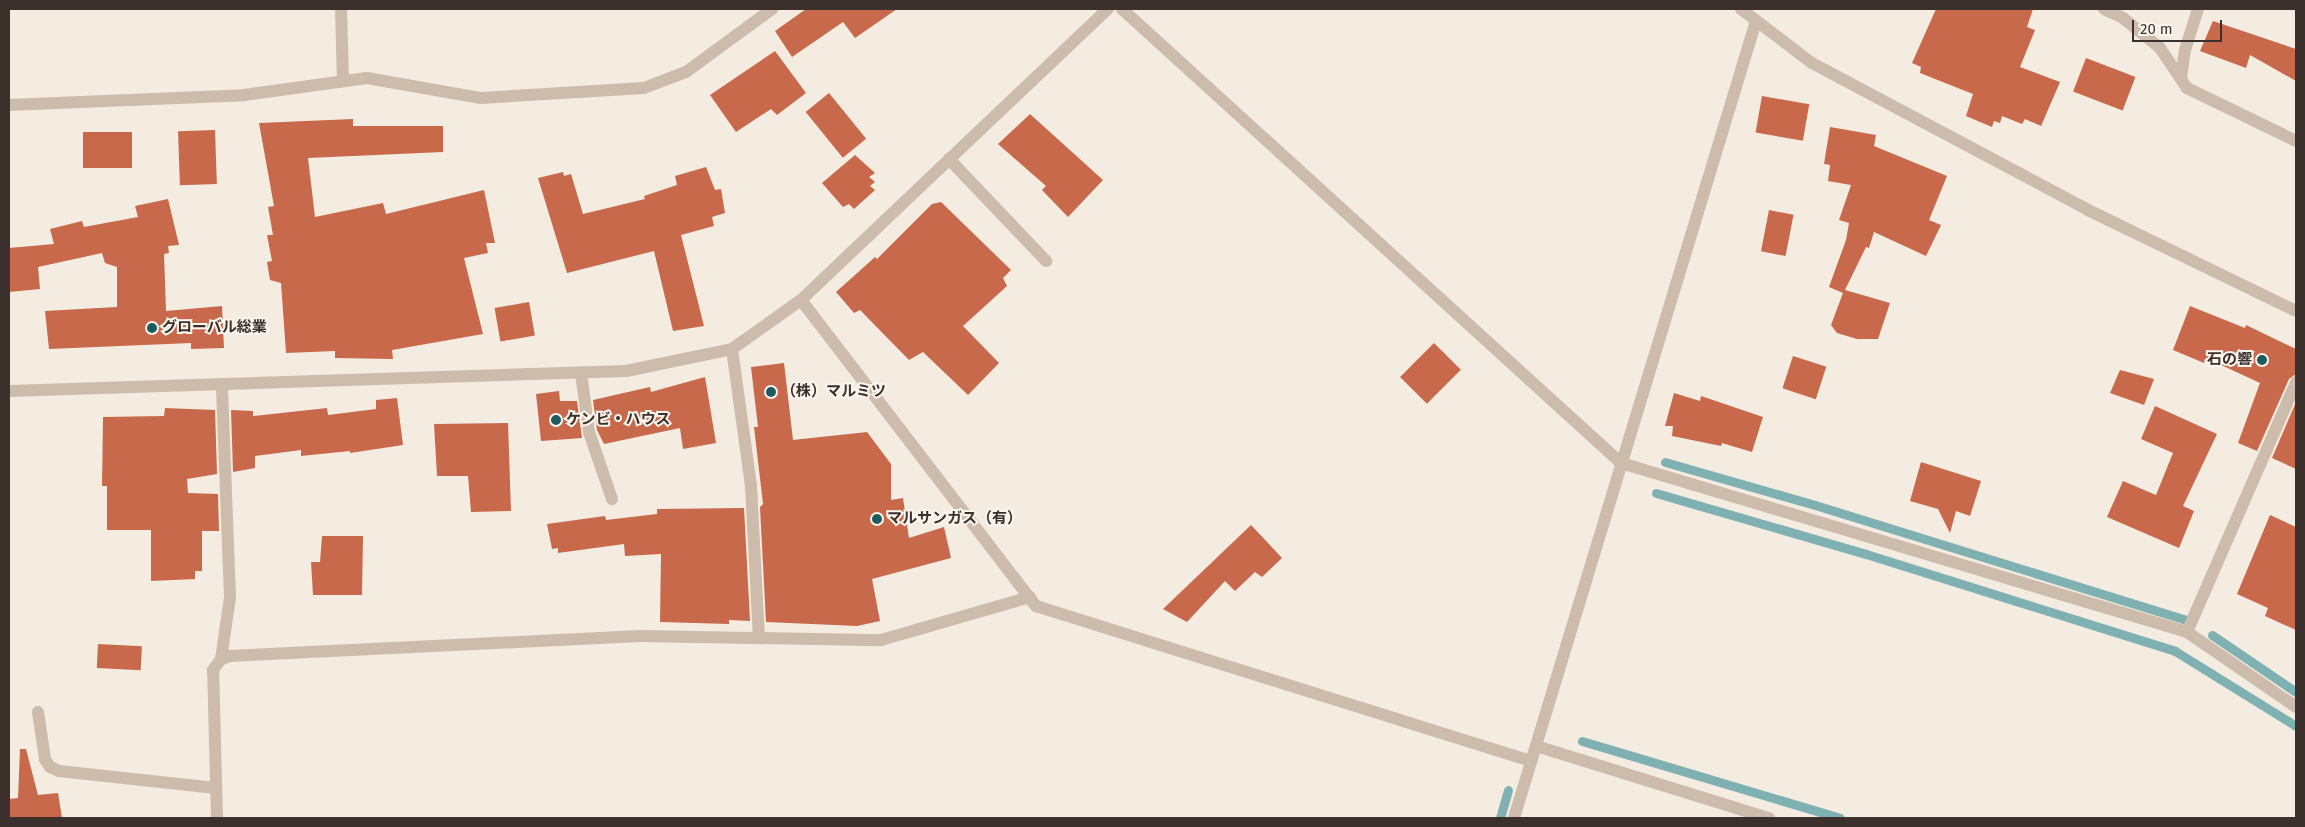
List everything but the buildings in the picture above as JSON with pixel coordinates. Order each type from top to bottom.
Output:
[{"type":"street","points":[[341,9],[342,79]]},
{"type":"street","points":[[9,105],[244,95],[342,79],[367,78],[481,98],[644,88],[686,72],[772,9]]},
{"type":"street","points":[[9,390],[626,371],[732,349],[801,300],[1108,9]]},
{"type":"street","points":[[1122,9],[1622,463],[2187,632],[2296,708]]},
{"type":"street","points":[[1740,9],[1812,63],[2088,210],[2296,311]]},
{"type":"street","points":[[2104,9],[2123,18],[2160,48],[2187,88],[2221,107],[2296,141]]},
{"type":"street","points":[[2181,78],[2185,50],[2198,9]]},
{"type":"street","points":[[1514,818],[1756,21]]},
{"type":"street","points":[[949,159],[1046,261]]},
{"type":"street","points":[[801,300],[1036,606],[1531,761]]},
{"type":"street","points":[[732,349],[751,486],[759,638]]},
{"type":"street","points":[[581,373],[590,432],[612,500]]},
{"type":"street","points":[[2187,632],[2296,382]]},
{"type":"street","points":[[221,660],[230,597],[222,384]]},
{"type":"street","points":[[217,818],[213,670],[221,660],[230,656],[632,636],[881,640],[1030,597]]},
{"type":"street","points":[[38,712],[45,759],[50,767],[59,771],[216,788]]},
{"type":"street","points":[[1536,746],[1770,818]]},
{"type":"waterway","points":[[1665,462],[1815,505],[2186,620]]},
{"type":"waterway","points":[[1656,493],[1866,554],[2175,651],[2296,726]]},
{"type":"waterway","points":[[2212,635],[2296,692]]},
{"type":"waterway","points":[[1582,741],[1840,818]]},
{"type":"waterway","points":[[1500,818],[1508,790]]},
{"type":"place","name":"グローバル総業","points":[[152,328]]},
{"type":"place","name":"石の響","points":[[2262,360]]},
{"type":"place","name":"（株）マルミツ","points":[[771,392]]},
{"type":"place","name":"ケンビ・ハウス","points":[[556,420]]},
{"type":"place","name":"マルサンガス（有）","points":[[877,519]]}]
